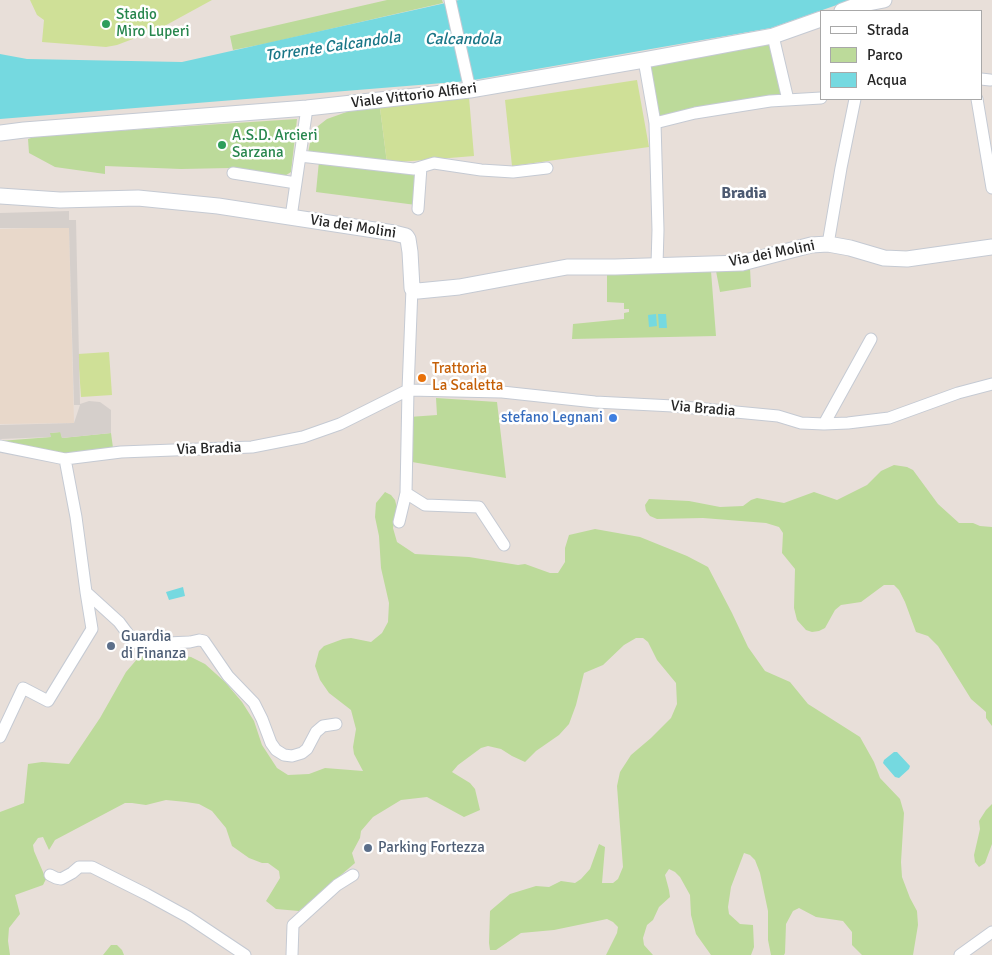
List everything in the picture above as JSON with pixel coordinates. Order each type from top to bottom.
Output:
[{"type":"street","points":[[450,0],[470,90]]},
{"type":"street","points":[[845,10],[884,0]]},
{"type":"street","name":"Viale Vittorio Alfieri","points":[[0,134],[24,130],[308,108],[470,90],[773,36],[820,19]]},
{"type":"street","points":[[773,36],[788,100]]},
{"type":"street","points":[[644,60],[654,123],[658,230],[657,265]]},
{"type":"street","points":[[654,123],[742,105],[770,101],[820,98]]},
{"type":"street","name":"Via dei Molini","points":[[828,244],[855,100]]},
{"type":"street","points":[[977,100],[992,188]]},
{"type":"street","points":[[291,217],[308,108]]},
{"type":"street","points":[[300,156],[414,169],[434,163],[481,170],[513,172],[547,168]]},
{"type":"street","points":[[418,210],[421,167]]},
{"type":"street","points":[[233,173],[296,183]]},
{"type":"street","name":"Via dei Molini","points":[[0,196],[60,200],[138,198],[218,206],[366,228],[406,236],[410,245],[412,288],[418,291],[459,287],[567,267],[742,263],[811,246],[828,244],[884,258],[907,259],[992,247]]},
{"type":"street","points":[[399,522],[406,492],[412,288]]},
{"type":"street","points":[[824,424],[871,339]]},
{"type":"street","name":"Via Bradia","points":[[0,446],[66,459],[121,452],[252,448],[303,437],[340,424],[408,390],[502,392],[595,402],[673,406],[778,416],[801,423],[824,424],[889,418],[949,396],[992,384]]},
{"type":"street","points":[[0,737],[23,688],[48,700],[92,629],[66,459]]},
{"type":"street","points":[[406,492],[425,505],[480,507],[504,545]]},
{"type":"street","points":[[86,592],[119,622],[134,642],[144,644],[199,640],[204,642],[228,676],[254,703],[271,743],[276,750],[284,755],[292,756],[302,753],[316,732],[323,726],[336,724]]},
{"type":"street","points":[[50,875],[61,879],[72,874],[79,867],[92,867],[188,917],[245,955]]},
{"type":"street","points":[[292,955],[293,925],[331,890],[353,875]]},
{"type":"street","points":[[960,955],[992,932]]},
{"type":"shaded area","points":[[69,211],[69,220],[76,220],[80,404],[89,401],[100,402],[111,410],[111,433],[62,438],[60,432],[50,433],[51,437],[0,439],[0,425],[74,423],[80,405],[74,405],[69,228],[0,228],[0,213]]},
{"type":"shaded area","points":[[69,227],[74,423],[0,424],[0,229]]},
{"type":"green space","name":"Stadio Miro Luperi","points":[[30,0],[212,0],[159,29],[117,45],[106,47],[42,42],[44,20],[37,15]]},
{"type":"green space","points":[[387,0],[442,0],[443,3],[233,50],[230,36]]},
{"type":"green space","points":[[771,41],[784,96],[768,96],[658,119],[648,64]]},
{"type":"green space","points":[[637,80],[649,147],[512,166],[505,100]]},
{"type":"green space","points":[[469,97],[474,156],[387,163],[380,108]]},
{"type":"green space","points":[[380,108],[387,163],[308,153],[311,138],[318,126],[327,119],[355,109]]},
{"type":"green space","points":[[297,119],[291,172],[283,177],[230,168],[181,169],[105,166],[105,174],[55,167],[29,153],[28,139],[37,136]]},
{"type":"green space","points":[[319,161],[416,172],[416,205],[316,192]]},
{"type":"green space","points":[[750,268],[751,287],[720,292],[716,271]]},
{"type":"green space","points":[[711,271],[716,336],[572,339],[573,324],[624,319],[624,313],[629,312],[629,309],[624,309],[624,303],[607,302],[607,272]]},
{"type":"green space","points":[[109,352],[112,395],[81,397],[78,354]]},
{"type":"green space","points":[[436,398],[497,402],[506,478],[412,462],[409,417],[437,415]]},
{"type":"green space","points":[[61,432],[62,438],[111,433],[113,448],[69,454],[0,441],[51,437],[49,433]]},
{"type":"green space","points":[[894,465],[913,470],[938,504],[959,523],[973,523],[992,527],[992,726],[986,718],[986,712],[971,699],[938,646],[928,636],[916,632],[905,602],[894,585],[884,585],[861,602],[841,605],[835,610],[825,628],[812,632],[806,630],[797,620],[794,608],[795,569],[782,553],[783,533],[779,527],[766,523],[703,518],[657,519],[650,516],[646,511],[645,505],[649,499],[689,501],[720,507],[743,506],[757,498],[784,503],[814,492],[837,500],[867,485],[881,471]]},
{"type":"green space","points":[[385,492],[395,500],[397,508],[393,528],[397,542],[415,554],[469,557],[518,565],[525,564],[550,573],[558,573],[565,562],[565,548],[569,535],[595,529],[640,537],[687,556],[708,567],[748,647],[765,671],[790,682],[808,704],[860,737],[874,762],[880,778],[900,799],[904,813],[902,877],[917,911],[918,925],[913,955],[862,955],[852,945],[852,932],[843,921],[816,917],[799,908],[793,911],[786,924],[784,955],[771,955],[768,940],[768,911],[760,873],[755,860],[750,855],[744,853],[731,887],[728,907],[729,914],[740,924],[753,925],[754,947],[751,955],[711,955],[696,934],[691,915],[690,895],[680,877],[669,869],[665,875],[670,897],[659,907],[653,920],[647,925],[643,938],[644,945],[653,955],[606,955],[618,927],[607,919],[554,930],[521,933],[496,950],[490,950],[490,911],[510,894],[536,886],[549,887],[561,881],[575,883],[590,869],[599,844],[605,847],[602,883],[613,883],[618,879],[623,867],[617,786],[620,772],[631,755],[671,718],[677,704],[676,683],[657,660],[648,642],[643,638],[636,638],[624,645],[603,665],[584,673],[569,724],[559,735],[536,751],[525,762],[501,749],[488,746],[481,748],[458,765],[452,772],[470,783],[475,789],[480,810],[464,817],[427,797],[401,800],[373,817],[361,831],[360,838],[352,853],[355,863],[299,911],[276,909],[266,901],[280,878],[279,871],[268,863],[262,863],[249,858],[232,846],[226,828],[212,811],[199,804],[166,800],[146,805],[125,803],[55,840],[49,850],[43,837],[38,838],[33,845],[34,851],[46,879],[43,885],[15,895],[20,914],[9,928],[10,955],[0,955],[0,812],[24,803],[28,764],[42,762],[69,764],[100,718],[126,672],[138,658],[151,654],[171,654],[191,657],[205,664],[225,682],[242,702],[254,721],[262,745],[277,768],[288,775],[309,774],[325,768],[363,771],[354,754],[353,747],[356,729],[351,710],[329,693],[320,680],[315,666],[319,651],[324,646],[351,638],[371,642],[382,633],[388,622],[389,603],[381,568],[379,536],[375,517],[376,503]]},
{"type":"green space","points":[[992,804],[992,844],[985,863],[979,867],[975,862],[974,855],[980,829],[979,821]]},
{"type":"green space","points":[[111,945],[117,945],[124,955],[103,955]]},
{"type":"water","name":"Calcandola","points":[[459,0],[851,0],[771,28],[468,81],[0,119],[0,54],[27,59],[182,62]]},
{"type":"water","points":[[656,314],[657,326],[649,327],[648,315]]},
{"type":"water","points":[[658,314],[666,314],[667,328],[659,328]]},
{"type":"water","points":[[183,587],[185,596],[169,600],[166,592]]},
{"type":"water","points":[[894,752],[897,752],[910,766],[899,778],[895,777],[883,763]]},
{"type":"place","name":"Stadio Miro Luperi","points":[[106,24]]},
{"type":"place","name":"A.S.D. Arcieri Sarzana","points":[[222,145]]},
{"type":"place","name":"Trattoria La Scaletta","points":[[422,378]]},
{"type":"place","name":"stefano Legnani","points":[[613,418]]},
{"type":"place","name":"Guardia di Finanza","points":[[111,646]]},
{"type":"place","name":"Parking Fortezza","points":[[368,848]]},
{"type":"district","name":"Bradia","points":[[744,194]]},
{"type":"water label","name":"Torrente Calcandola","points":[[333,47]]}]
